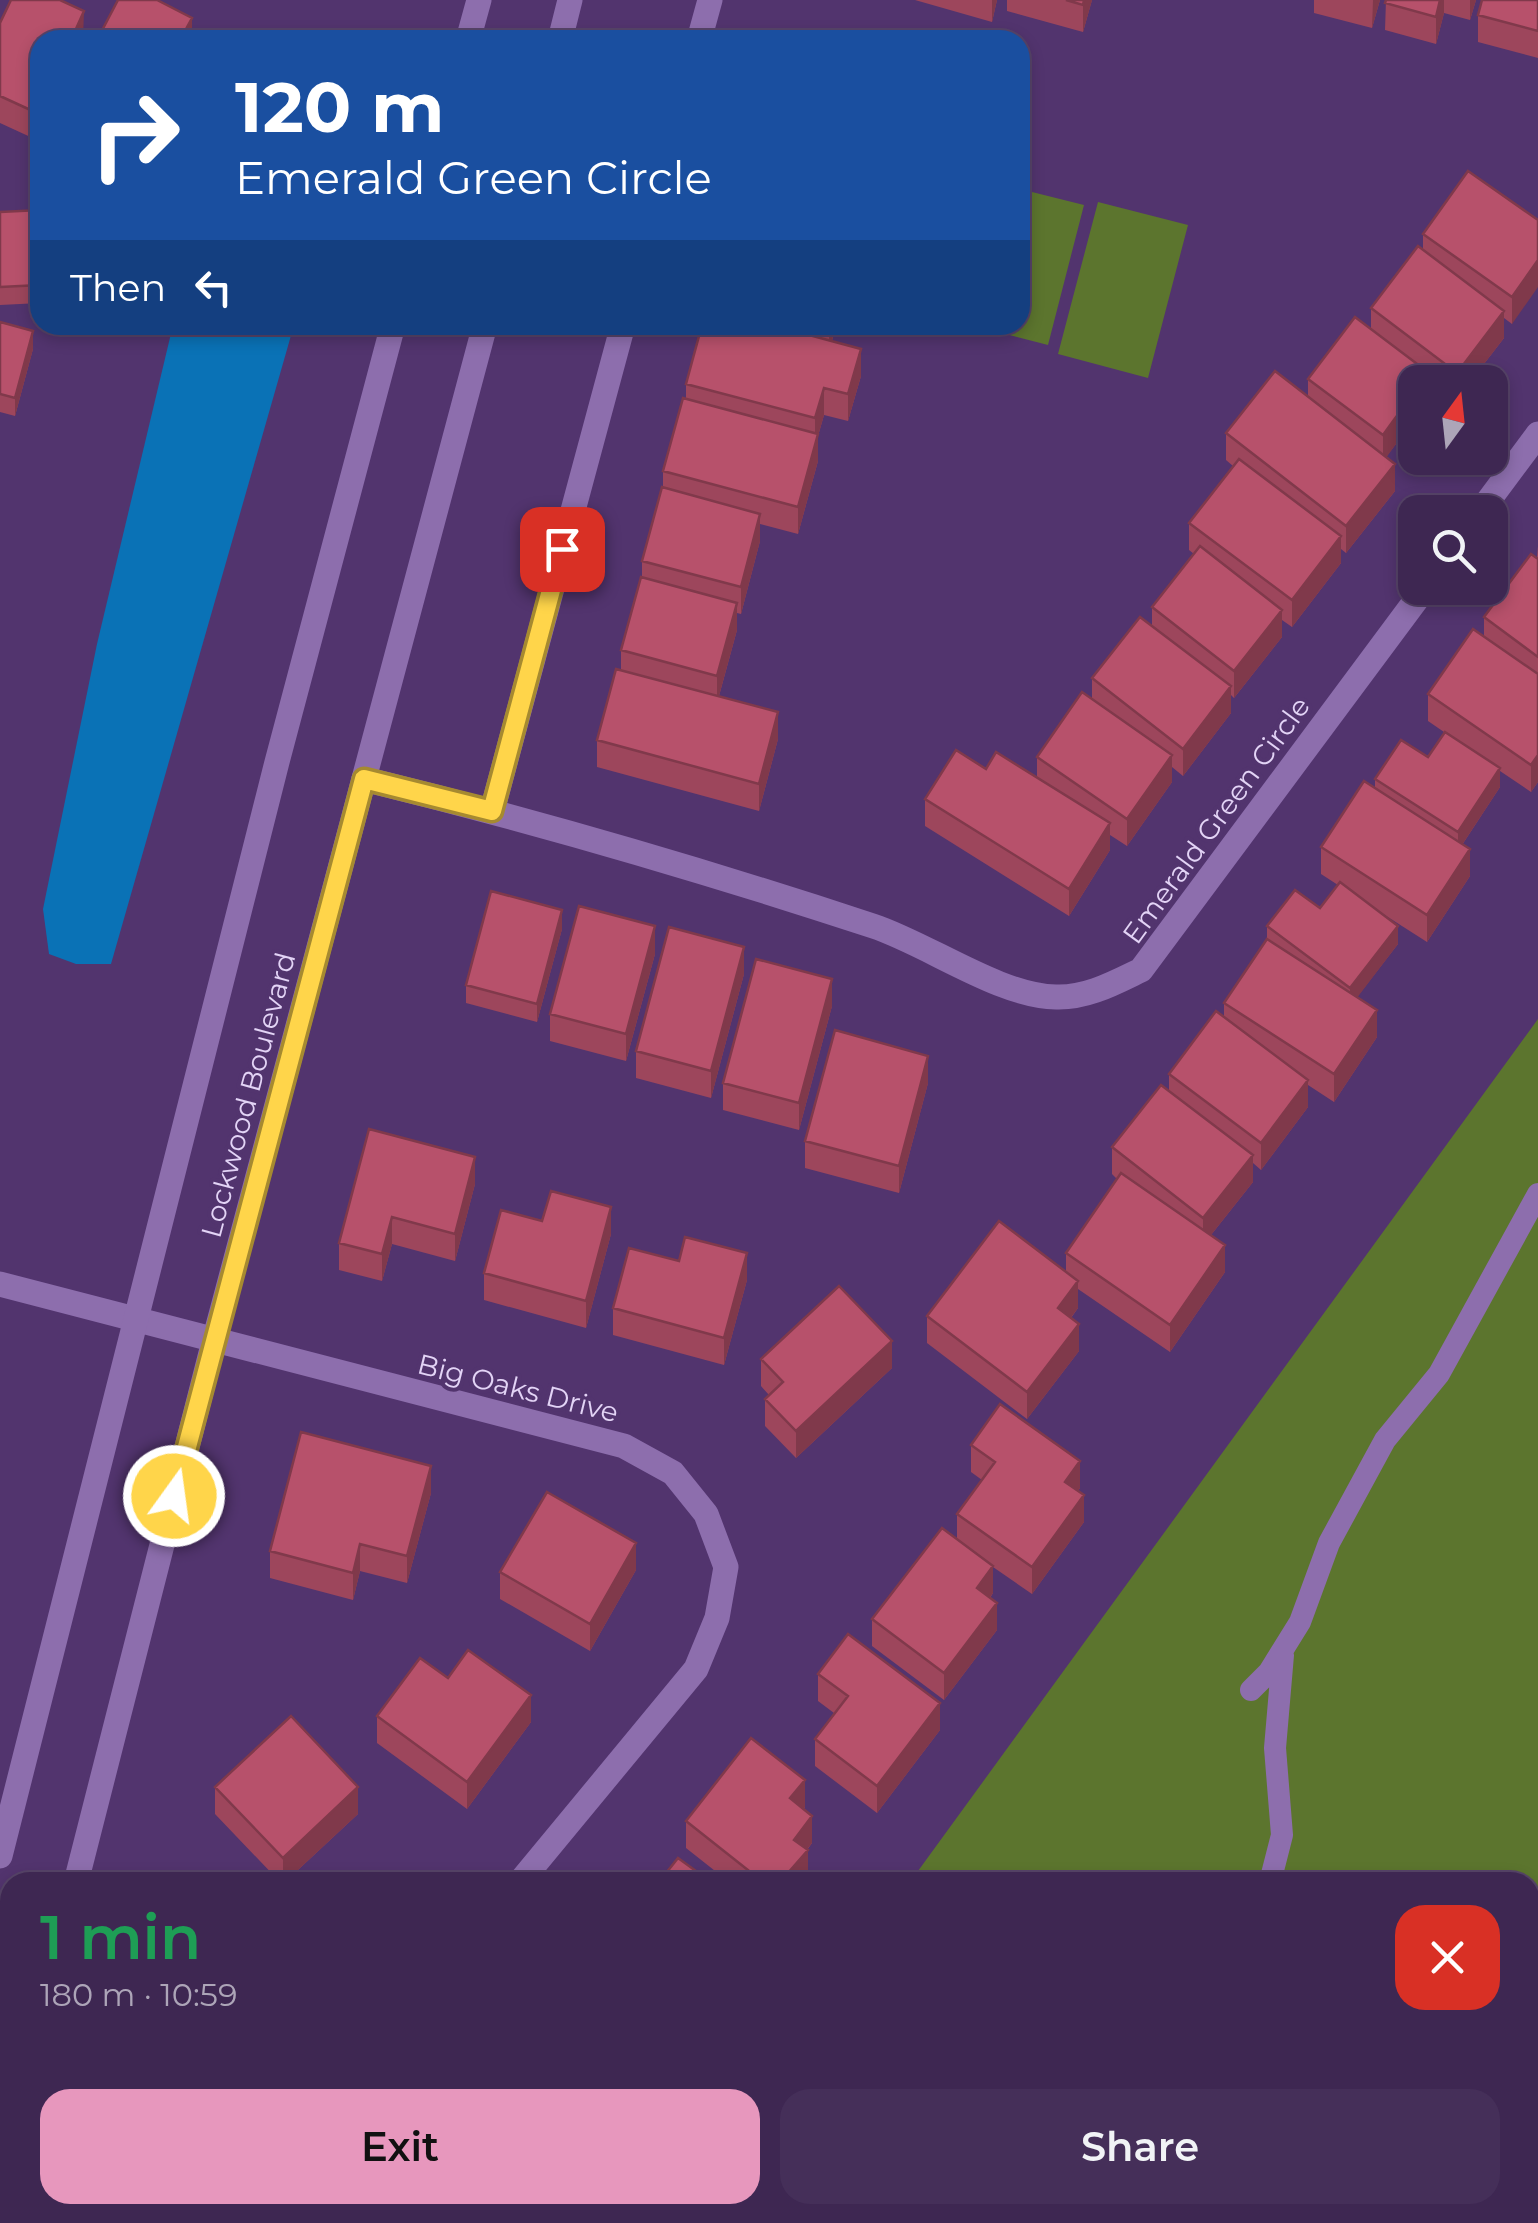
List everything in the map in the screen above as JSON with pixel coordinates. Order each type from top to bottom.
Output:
[{"type":"main road","points":[[471,30],[479,0]]},
{"type":"main road","points":[[562,30],[570,0]]},
{"type":"main road","points":[[702,30],[710,0]]},
{"type":"main road","name":"Lockwood Boulevard","points":[[0,1856],[272,781],[390,335]]},
{"type":"main road","name":"Lockwood Boulevard","points":[[79,1872],[214,1341],[481,335]]},
{"type":"main road","points":[[492,811],[619,335]]},
{"type":"main road","points":[[1493,495],[1538,434]]},
{"type":"main road","name":"Emerald Green Circle","points":[[364,779],[492,811],[878,928],[1019,990],[1056,998],[1091,993],[1142,970],[1412,605]]},
{"type":"main road","name":"Big Oaks Drive","points":[[0,1284],[624,1446],[674,1473],[706,1514],[726,1567],[717,1618],[696,1668],[528,1872]]},
{"type":"lane","points":[[1251,1690],[1269,1672],[1306,1608],[1328,1543],[1375,1458],[1396,1425],[1439,1374],[1538,1194]]},
{"type":"lane","points":[[1273,1872],[1282,1835],[1275,1748],[1284,1647]]},
{"type":"green space","points":[[1030,192],[1084,205],[1048,345],[1009,335],[1030,335]]},
{"type":"green space","points":[[1098,202],[1188,225],[1148,378],[1058,354]]},
{"type":"green space","points":[[1538,1019],[1538,1872],[917,1872]]},
{"type":"water","points":[[171,335],[291,335],[111,964],[76,964],[49,954],[43,909],[97,644]]},
{"type":"building","points":[[11,0],[60,0],[84,11],[75,30],[30,30],[30,110],[0,96],[0,23]]},
{"type":"building","points":[[118,0],[157,0],[192,18],[185,30],[102,30]]},
{"type":"building","points":[[1440,0],[1436,17],[1385,3]]},
{"type":"building","points":[[1482,0],[1538,0],[1538,31],[1478,15]]},
{"type":"building","points":[[1468,171],[1538,220],[1538,260],[1512,297],[1423,234]]},
{"type":"building","points":[[30,210],[30,286],[0,287],[0,212]]},
{"type":"building","points":[[1418,246],[1504,311],[1463,365],[1446,365],[1371,308]]},
{"type":"building","points":[[1355,317],[1419,365],[1398,365],[1398,419],[1383,435],[1308,379]]},
{"type":"building","points":[[0,322],[30,330],[32,335],[15,398],[0,394]]},
{"type":"building","points":[[699,335],[809,335],[861,349],[848,394],[824,388],[815,418],[686,384]]},
{"type":"building","points":[[1275,371],[1395,464],[1346,526],[1226,433]]},
{"type":"building","points":[[683,398],[818,434],[798,507],[663,471]]},
{"type":"building","points":[[1239,459],[1341,536],[1292,600],[1189,523]]},
{"type":"building","points":[[662,487],[760,514],[741,587],[642,561]]},
{"type":"building","points":[[1200,546],[1282,610],[1234,671],[1152,607]]},
{"type":"building","points":[[1531,554],[1538,559],[1538,657],[1484,617],[1493,605],[1508,605],[1508,585]]},
{"type":"building","points":[[641,577],[737,603],[717,676],[621,650]]},
{"type":"building","points":[[1140,617],[1231,686],[1183,749],[1092,678]]},
{"type":"building","points":[[1473,629],[1538,674],[1538,755],[1531,765],[1428,694]]},
{"type":"building","points":[[616,669],[778,712],[759,784],[597,740]]},
{"type":"building","points":[[1082,692],[1172,755],[1127,819],[1037,757]]},
{"type":"building","points":[[1445,732],[1500,768],[1458,832],[1375,779],[1401,740],[1428,757]]},
{"type":"building","points":[[956,750],[986,769],[996,752],[1110,823],[1069,889],[925,799]]},
{"type":"building","points":[[1364,781],[1470,849],[1427,915],[1321,847]]},
{"type":"building","points":[[1340,882],[1398,926],[1350,988],[1267,926],[1295,890],[1320,908]]},
{"type":"building","points":[[491,891],[562,910],[537,1004],[466,985]]},
{"type":"building","points":[[579,906],[655,926],[626,1034],[550,1014]]},
{"type":"building","points":[[669,927],[744,947],[711,1071],[636,1051]]},
{"type":"building","points":[[1267,939],[1377,1010],[1334,1074],[1224,1003]]},
{"type":"building","points":[[756,959],[832,979],[799,1103],[723,1083]]},
{"type":"building","points":[[1216,1011],[1308,1080],[1261,1143],[1169,1074]]},
{"type":"building","points":[[835,1030],[928,1056],[899,1166],[805,1141]]},
{"type":"building","points":[[1161,1085],[1253,1155],[1203,1218],[1112,1147]]},
{"type":"building","points":[[369,1129],[475,1157],[455,1234],[392,1217],[382,1254],[339,1243]]},
{"type":"building","points":[[1121,1173],[1225,1245],[1170,1325],[1066,1253]]},
{"type":"building","points":[[551,1191],[611,1207],[586,1301],[484,1273],[501,1210],[542,1221]]},
{"type":"building","points":[[999,1221],[1078,1281],[1058,1308],[1079,1324],[1027,1392],[927,1316]]},
{"type":"building","points":[[685,1237],[747,1253],[724,1338],[613,1308],[629,1248],[679,1261]]},
{"type":"building","points":[[839,1286],[892,1341],[796,1431],[765,1399],[783,1382],[761,1359]]},
{"type":"building","points":[[1000,1404],[1080,1461],[1065,1482],[1084,1495],[1032,1567],[957,1514],[995,1462],[971,1445]]},
{"type":"building","points":[[301,1432],[431,1466],[407,1556],[360,1544],[353,1573],[270,1551]]},
{"type":"building","points":[[547,1492],[636,1543],[590,1624],[500,1572]]},
{"type":"building","points":[[942,1528],[993,1566],[977,1588],[997,1603],[944,1673],[872,1619]]},
{"type":"building","points":[[848,1634],[940,1703],[877,1786],[815,1739],[848,1696],[818,1674]]},
{"type":"building","points":[[468,1650],[531,1695],[467,1782],[377,1716],[420,1658],[448,1678]]},
{"type":"building","points":[[291,1716],[358,1787],[283,1858],[215,1787]]},
{"type":"building","points":[[751,1738],[805,1780],[790,1798],[812,1816],[794,1840],[808,1850],[789,1872],[750,1872],[686,1821]]},
{"type":"building","points":[[678,1858],[697,1872],[667,1872]]},
{"type":"route","points":[[174,1496],[364,779],[492,811],[562,549]]}]
